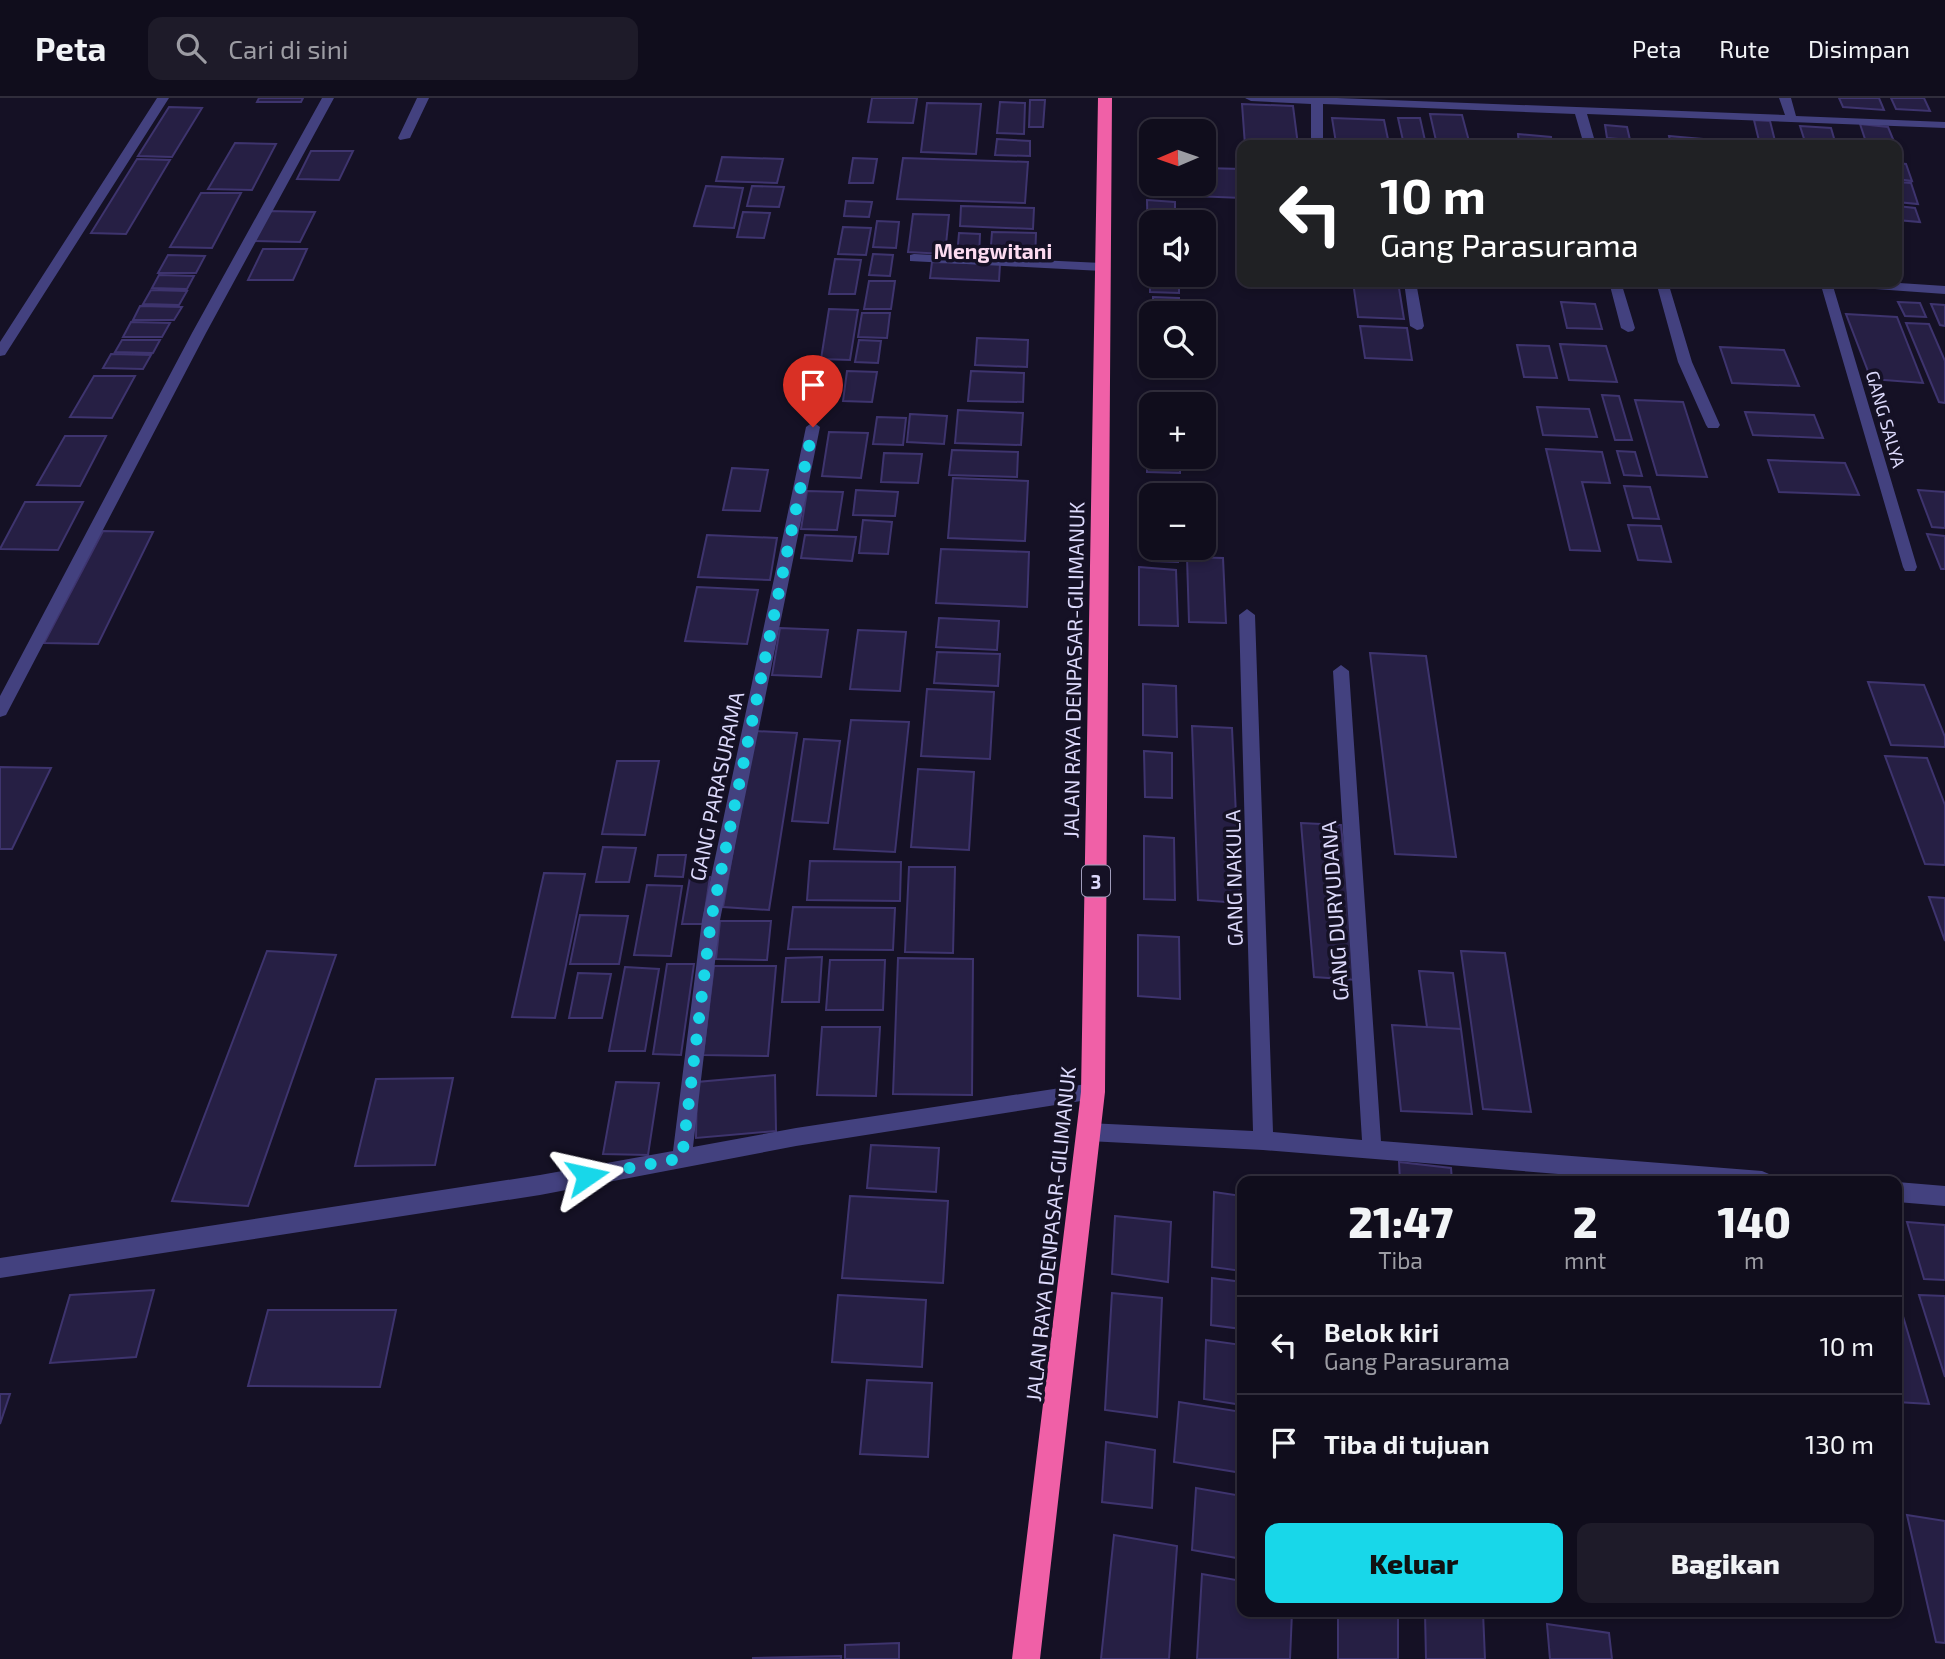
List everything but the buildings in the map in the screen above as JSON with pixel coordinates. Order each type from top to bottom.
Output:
[{"type":"highway","name":"JALAN RAYA DENPASAR-GILIMANUK","points":[[1026,1659],[1093,1092],[1105,98]]},
{"type":"street","points":[[0,352],[163,98]]},
{"type":"street","points":[[0,711],[199,333],[328,98]]},
{"type":"street","points":[[404,138],[423,98]]},
{"type":"street","points":[[1251,98],[1491,103],[1580,110],[1945,125]]},
{"type":"street","points":[[1785,98],[1791,117]]},
{"type":"street","points":[[1317,100],[1317,140]]},
{"type":"street","points":[[1580,110],[1589,140]]},
{"type":"street","points":[[914,258],[1102,267]]},
{"type":"street","points":[[1411,287],[1417,326]]},
{"type":"street","points":[[1616,287],[1628,328]]},
{"type":"street","points":[[1663,287],[1685,362],[1713,425]]},
{"type":"street","name":"GANG SALYA","points":[[1827,287],[1910,567]]},
{"type":"street","points":[[1902,287],[1945,290]]},
{"type":"street","name":"GANG PARASURAMA","points":[[682,1158],[711,920],[813,427]]},
{"type":"street","name":"GANG NAKULA","points":[[1247,615],[1263,1141]]},
{"type":"street","name":"GANG DURYUDANA","points":[[1341,671],[1372,1149]]},
{"type":"street","points":[[0,1268],[526,1188],[796,1137],[1093,1092]]},
{"type":"street","points":[[1088,1132],[1263,1141],[1701,1176]]},
{"type":"street","points":[[1902,1192],[1945,1196]]},
{"type":"district","name":"Mengwitani","points":[[993,250]]},
{"type":"route","points":[[587,1176],[682,1158],[711,920],[813,427]]}]
